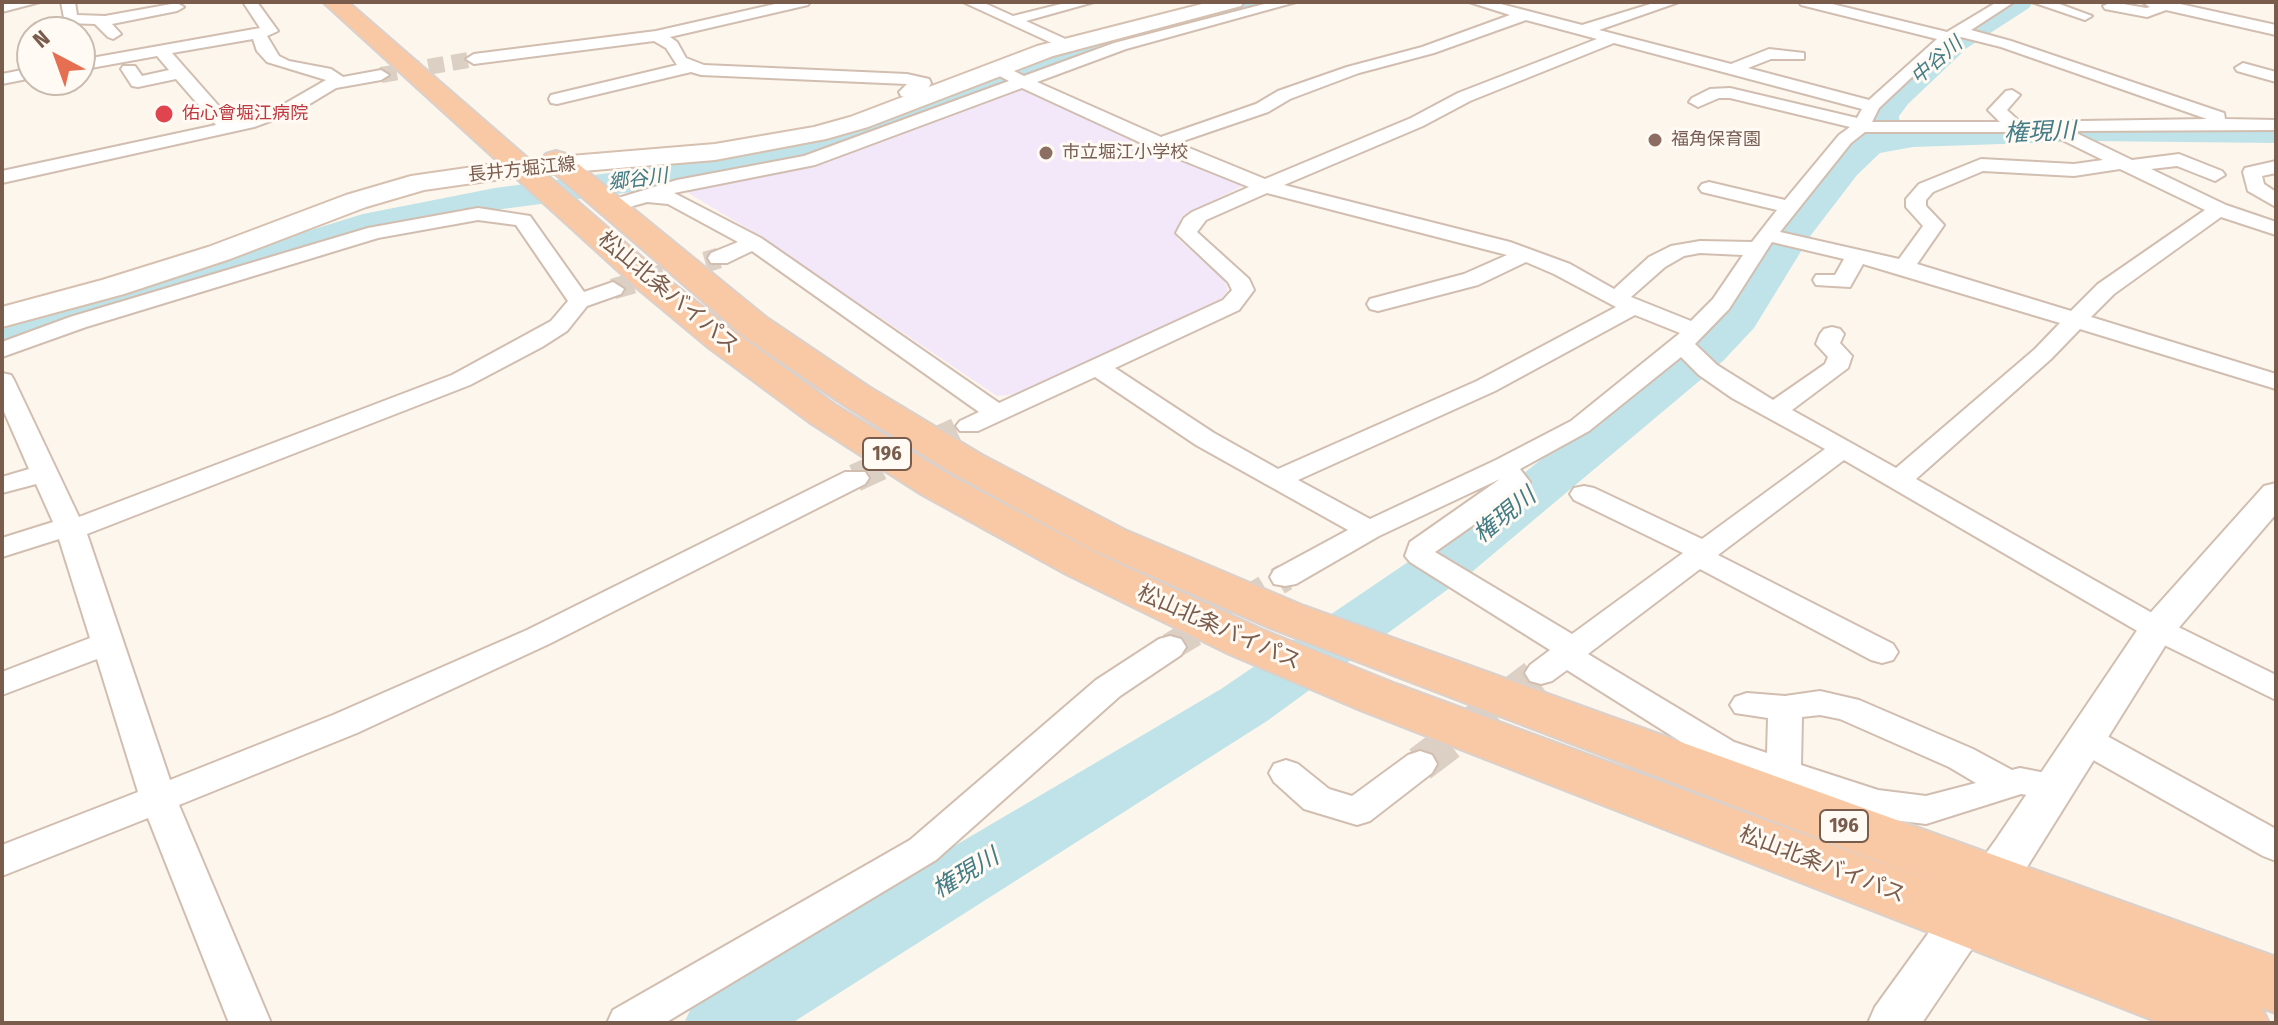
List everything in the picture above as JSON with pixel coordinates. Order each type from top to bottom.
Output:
[{"type":"highway","name":"松山北条バイパス","points":[[334,2],[531,164],[588,192],[686,310],[823,414],[936,485],[1082,564],[1272,612],[1395,681],[1979,900],[2276,985]]},
{"type":"highway","points":[[362,2],[491,108]]},
{"type":"highway","name":"松山北条バイパス","points":[[1979,900],[2236,1023]]},
{"type":"main road","name":"長井方堀江線","points":[[588,192],[748,148],[840,128],[922,97],[1010,74],[1067,45],[1231,2]]},
{"type":"main road","name":"長井方堀江線","points":[[2,317],[204,258],[369,197],[421,182],[531,164]]},
{"type":"street","points":[[2,8],[33,2]]},
{"type":"street","points":[[68,2],[70,20],[103,21],[177,7]]},
{"type":"street","points":[[96,62],[270,31],[250,2]]},
{"type":"street","points":[[474,59],[656,36],[803,2]]},
{"type":"street","points":[[970,2],[1067,45]]},
{"type":"street","points":[[1013,20],[1087,2]]},
{"type":"street","points":[[2,350],[78,322],[375,232],[478,214],[523,220],[588,192],[677,186],[769,170],[818,157],[1010,74],[1289,2]]},
{"type":"street","points":[[1476,2],[1872,106]]},
{"type":"street","points":[[1586,29],[1672,2]]},
{"type":"street","points":[[1806,2],[1959,34],[2242,125]]},
{"type":"street","points":[[1272,612],[1369,530],[1505,466],[1580,426],[1693,348],[1790,207],[1845,139],[1865,127],[1872,106],[1959,34],[2007,2]]},
{"type":"street","points":[[2039,2],[2085,16]]},
{"type":"street","points":[[2149,2],[2276,30]]},
{"type":"street","points":[[2110,6],[2151,13],[2166,5]]},
{"type":"street","points":[[2258,12],[2276,16]]},
{"type":"street","points":[[1158,144],[1262,108],[1284,95],[1353,70],[1428,50],[1527,14]]},
{"type":"street","points":[[103,21],[113,35]]},
{"type":"street","points":[[211,21],[229,39]]},
{"type":"street","points":[[2,177],[228,128],[281,112],[336,79],[325,72],[285,65],[273,59],[265,51],[258,33]]},
{"type":"street","points":[[656,36],[672,45],[680,61],[691,67],[713,71],[859,75],[918,81],[922,85],[907,92],[922,97]]},
{"type":"street","points":[[969,426],[1231,305],[1243,290],[1238,279],[1189,239],[1187,228],[1199,216],[1417,122],[1464,97],[1615,37]]},
{"type":"street","points":[[161,51],[228,128]]},
{"type":"street","points":[[1733,69],[1769,54],[1798,56]]},
{"type":"street","points":[[557,99],[691,67]]},
{"type":"street","points":[[2243,68],[2276,77]]},
{"type":"street","points":[[129,69],[138,82],[180,73]]},
{"type":"street","points":[[1010,74],[1158,144],[1264,186],[1519,252],[1562,269],[1624,303],[1693,348],[1775,410],[2157,629],[2276,689]]},
{"type":"street","points":[[331,84],[381,75]]},
{"type":"street","points":[[1698,102],[1716,93],[1730,93],[1865,127],[1891,129],[2276,125]]},
{"type":"street","points":[[2012,95],[1997,110],[2017,128]]},
{"type":"street","points":[[2049,127],[2219,209],[2276,229]]},
{"type":"street","points":[[2218,155],[2252,172],[2276,167]]},
{"type":"street","points":[[1904,267],[1918,243],[1934,225],[1916,207],[1916,199],[1926,188],[1981,165],[2074,170],[2179,160],[2215,175]]},
{"type":"street","points":[[2252,172],[2255,187],[2276,201]]},
{"type":"street","points":[[1720,185],[1790,207]]},
{"type":"street","points":[[588,192],[673,199],[754,242],[997,413]]},
{"type":"street","points":[[1898,480],[2043,354],[2106,289],[2219,209]]},
{"type":"street","points":[[523,220],[579,301]]},
{"type":"street","points":[[1378,304],[1441,285],[1470,280],[1519,252],[1522,240],[1502,229]]},
{"type":"street","points":[[1677,239],[1700,247]]},
{"type":"street","points":[[1277,479],[1395,429],[1493,382],[1624,303],[1657,262],[1678,250],[1700,247],[1767,241],[1806,244],[1904,267],[2276,382]]},
{"type":"street","points":[[719,258],[754,242]]},
{"type":"street","points":[[1824,280],[1842,282],[1857,256]]},
{"type":"street","points":[[1417,274],[1441,285]]},
{"type":"street","points":[[2,548],[70,528],[461,380],[559,326],[579,301],[613,289]]},
{"type":"street","points":[[1775,410],[1836,368],[1840,356],[1828,344],[1832,334]]},
{"type":"street","points":[[1097,367],[1175,420],[1369,530]]},
{"type":"street","points":[[2,380],[12,424],[45,473],[70,528],[158,798],[250,1023]]},
{"type":"street","points":[[1560,659],[1843,448]]},
{"type":"street","points":[[1505,466],[1516,482],[1420,548],[1420,556],[1457,579],[1560,659],[1722,751],[1877,804],[1926,810],[1970,799],[2020,781],[2054,786]]},
{"type":"street","points":[[2,485],[45,473]]},
{"type":"street","points":[[2,861],[345,724],[538,637],[855,478]]},
{"type":"street","points":[[1893,1023],[1979,900],[2157,629],[2276,493]]},
{"type":"street","points":[[1584,494],[1882,652]]},
{"type":"street","points":[[2,684],[107,643]]},
{"type":"street","points":[[628,1023],[923,850],[1108,688],[1170,647]]},
{"type":"street","points":[[1747,705],[1785,708],[1820,703],[1861,713],[1961,758],[2009,785]]},
{"type":"street","points":[[1784,772],[1785,708]]},
{"type":"street","points":[[2084,739],[2276,846]]},
{"type":"street","points":[[1286,773],[1317,799],[1357,811],[1420,764]]},
{"type":"shaded area","points":[[1020,85],[1115,131],[1244,185],[1181,217],[1177,238],[1224,279],[1228,291],[1217,303],[1020,394],[997,396],[750,230],[688,193],[693,188],[779,173],[839,156]]},
{"type":"waterway","name":"郷谷川","points":[[2,339],[377,222],[495,199],[731,168],[829,144],[1108,45],[1269,2]]},
{"type":"waterway","name":"中谷川","points":[[1883,140],[1882,116],[1896,97],[1956,42],[2019,2]]},
{"type":"waterway","name":"権現川","points":[[724,1023],[1244,705],[1453,558],[1707,351],[1738,319],[1794,231],[1844,167],[1869,144],[1913,137],[2090,131],[2276,133]]},
{"type":"tunnel","points":[[381,75],[474,59]]},
{"type":"tunnel","points":[[613,289],[719,258]]},
{"type":"tunnel","points":[[855,478],[969,426]]},
{"type":"tunnel","points":[[1170,647],[1285,577]]},
{"type":"tunnel","points":[[1420,764],[1541,673]]},
{"type":"place","name":"佑心會堀江病院","points":[[164,114]]},
{"type":"place","name":"福角保育園","points":[[1655,140]]},
{"type":"place","name":"市立堀江小学校","points":[[1046,153]]}]
